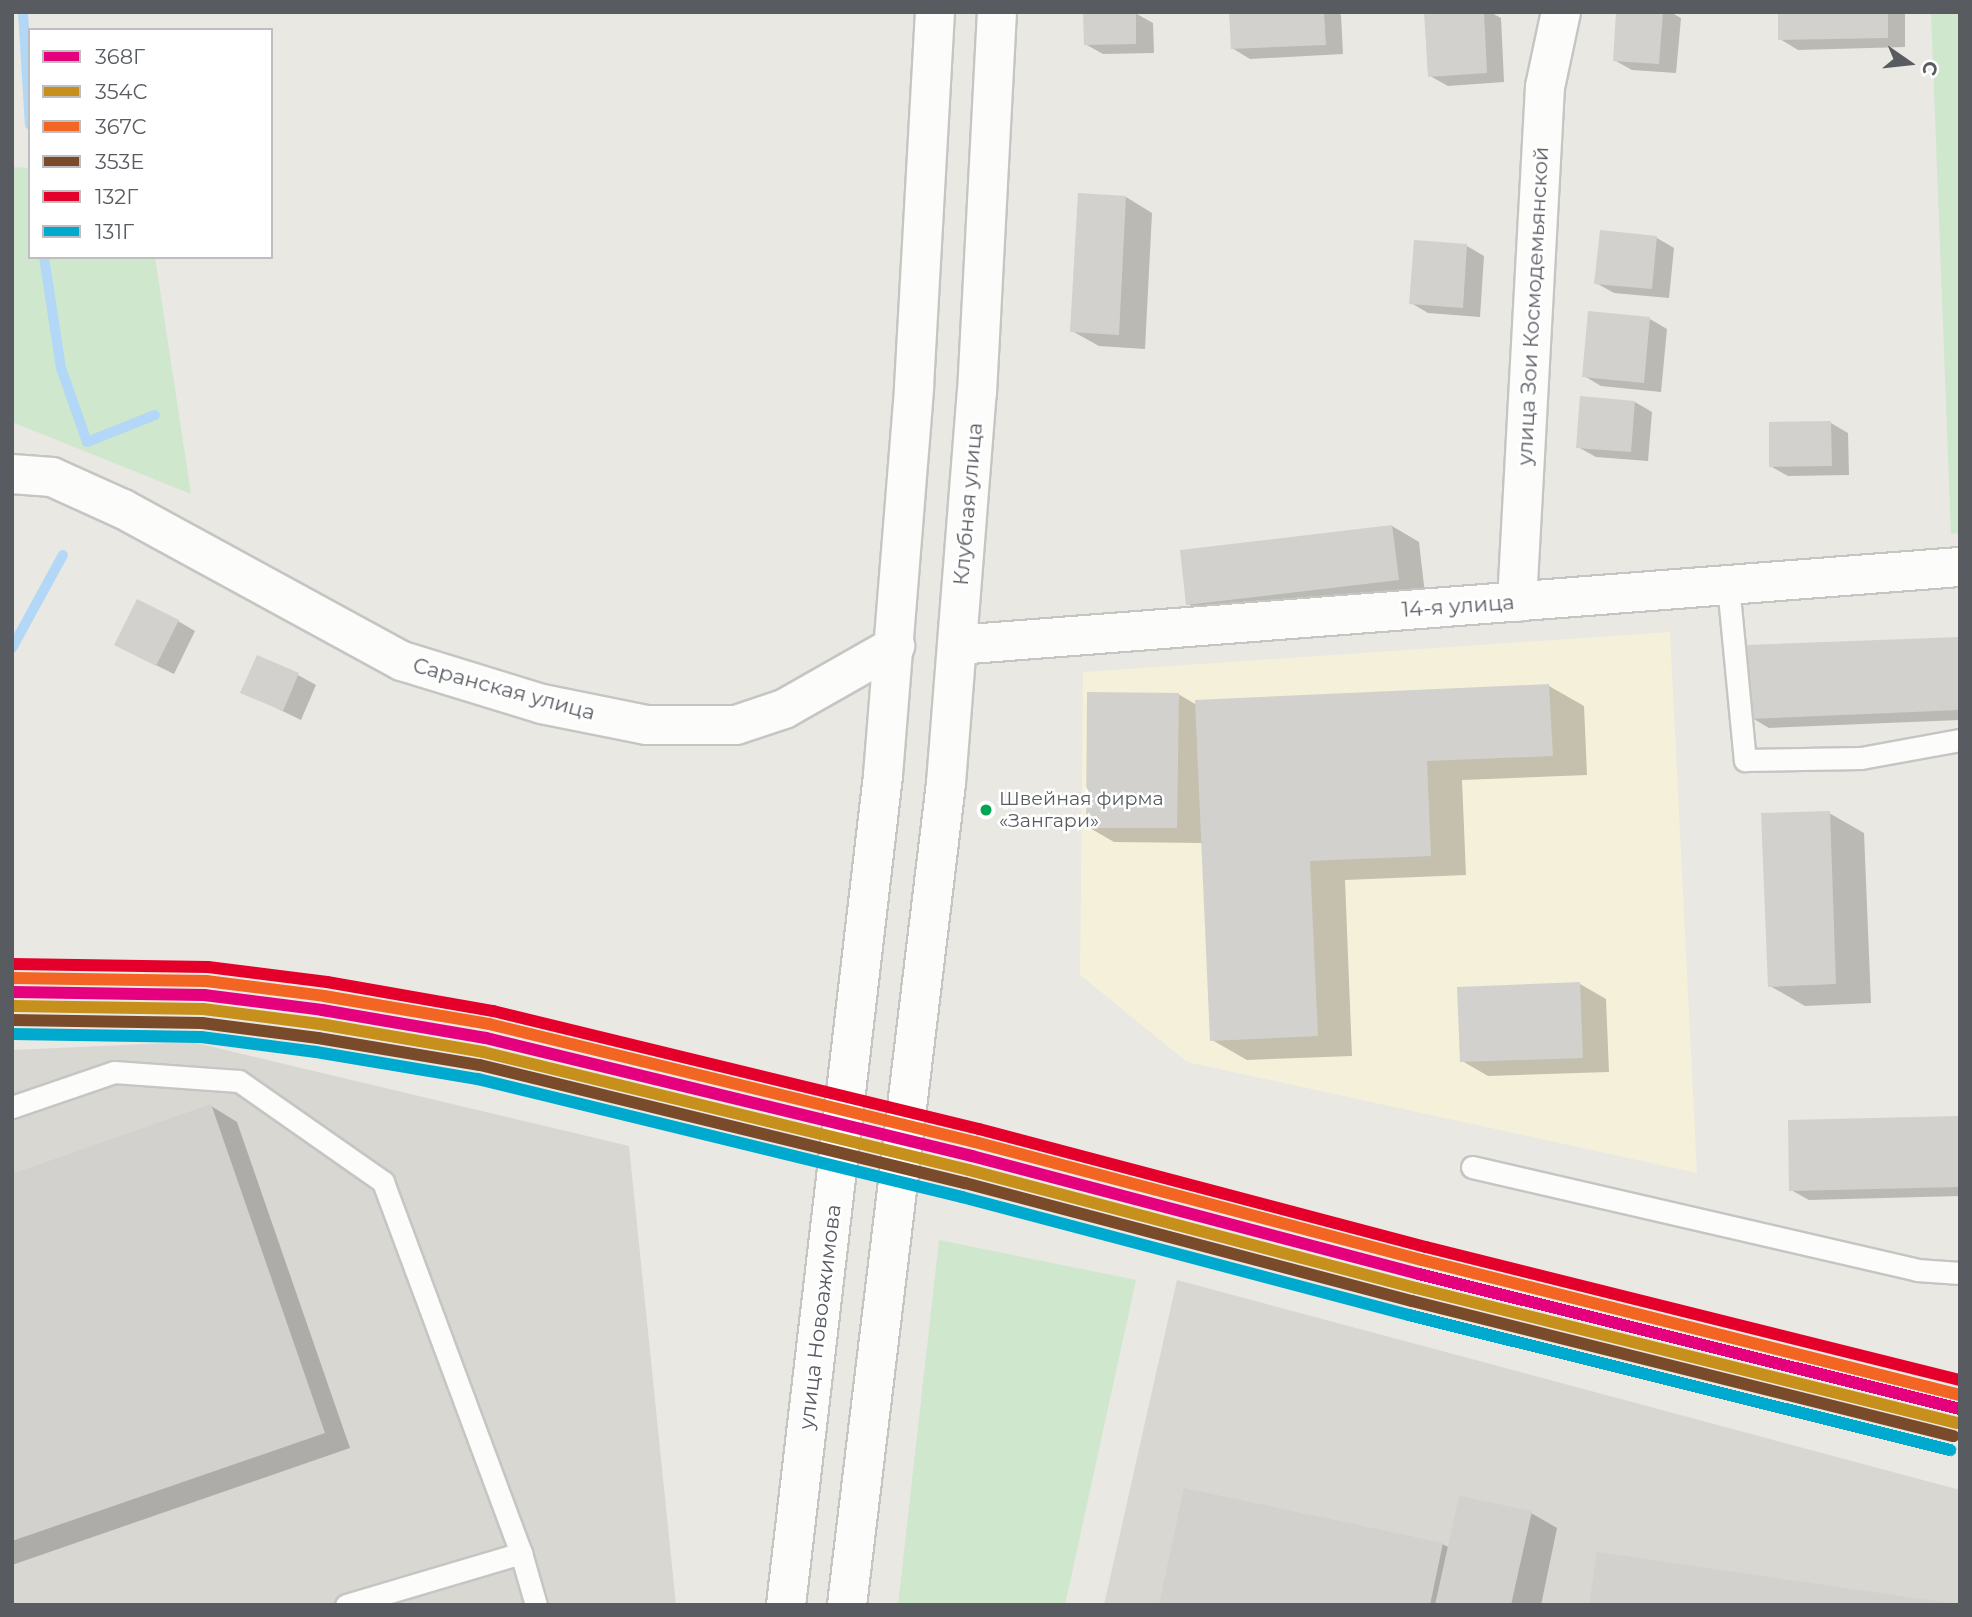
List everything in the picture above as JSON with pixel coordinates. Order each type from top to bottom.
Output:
[{"type":"main road","points":[[895,646],[914,387],[935,12]]},
{"type":"main road","name":"Клубная улица","points":[[847,1605],[946,783],[977,393],[997,12]]},
{"type":"main road","name":"улица Зои Космодемьянской","points":[[1517,602],[1545,88],[1561,12]]},
{"type":"main road","name":"Саранская улица","points":[[12,474],[52,477],[123,509],[402,661],[542,704],[646,725],[736,725],[784,709],[895,646]]},
{"type":"main road","name":"14-я улица","points":[[895,646],[957,645],[1960,567]]},
{"type":"main road","name":"улица Новоажимова","points":[[786,1605],[860,987],[895,646]]},
{"type":"lane","points":[[1728,585],[1745,760],[1861,758],[1960,740]]},
{"type":"lane","points":[[12,1107],[114,1072],[239,1081],[383,1182],[521,1553],[536,1605]]},
{"type":"lane","points":[[1472,1167],[1917,1270],[1960,1273]]},
{"type":"lane","points":[[346,1605],[521,1553]]},
{"type":"shaded area","points":[[1670,632],[1697,1173],[1187,1062],[1080,975],[1083,672]]},
{"type":"shaded area","points":[[192,1042],[629,1146],[676,1605],[12,1605],[12,1050]]},
{"type":"shaded area","points":[[1177,1280],[1960,1490],[1960,1605],[1104,1605]]},
{"type":"green space","points":[[1931,12],[1960,12],[1960,533],[1951,534]]},
{"type":"green space","points":[[12,167],[28,168],[28,259],[155,259],[191,494],[12,422]]},
{"type":"green space","points":[[939,1240],[1136,1280],[1065,1605],[898,1605]]},
{"type":"building","points":[[1136,12],[1136,44],[1084,45],[1083,13]]},
{"type":"building","points":[[1229,12],[1324,12],[1326,45],[1231,49]]},
{"type":"building","points":[[1424,12],[1484,12],[1487,73],[1428,77]]},
{"type":"building","points":[[1616,12],[1663,12],[1659,64],[1613,61]]},
{"type":"building","points":[[1778,12],[1888,12],[1888,38],[1778,40]]},
{"type":"building","points":[[1078,193],[1126,196],[1119,335],[1070,332]]},
{"type":"building","points":[[1600,230],[1657,236],[1652,289],[1594,284]]},
{"type":"building","points":[[1414,240],[1467,244],[1463,308],[1409,304]]},
{"type":"building","points":[[1588,311],[1650,317],[1644,383],[1582,377]]},
{"type":"building","points":[[1580,396],[1635,401],[1631,452],[1576,448]]},
{"type":"building","points":[[1831,421],[1832,466],[1769,467],[1769,422]]},
{"type":"building","points":[[1392,525],[1399,580],[1186,605],[1180,550]]},
{"type":"building","points":[[137,599],[179,620],[156,666],[114,645]]},
{"type":"building","points":[[1960,637],[1960,710],[1750,719],[1747,645]]},
{"type":"building","points":[[257,655],[299,673],[283,711],[240,693]]},
{"type":"building","points":[[1549,684],[1553,756],[1427,761],[1431,856],[1310,861],[1318,1036],[1210,1041],[1195,700]]},
{"type":"building","points":[[1087,692],[1179,693],[1177,828],[1086,828]]},
{"type":"building","points":[[1830,811],[1836,984],[1768,987],[1761,813]]},
{"type":"building","points":[[1580,982],[1583,1058],[1460,1062],[1457,987]]},
{"type":"building","points":[[211,1104],[325,1433],[12,1541],[12,1174]]},
{"type":"building","points":[[1960,1116],[1960,1187],[1789,1191],[1788,1120]]},
{"type":"building","points":[[1184,1488],[1443,1543],[1430,1605],[1159,1605]]},
{"type":"building","points":[[1459,1496],[1532,1511],[1511,1605],[1435,1605]]},
{"type":"building","points":[[1597,1552],[1950,1603],[1950,1605],[1589,1605]]},
{"type":"waterway","points":[[23,12],[28,93]]},
{"type":"waterway","points":[[44,259],[61,368],[87,442],[155,415]]},
{"type":"waterway","points":[[12,648],[63,555]]},
{"type":"transit line","name":"132Г","points":[[12,964],[208,967],[327,982],[493,1011],[979,1129],[1426,1247],[1960,1380]]},
{"type":"transit line","name":"367С","points":[[12,978],[206,981],[324,996],[489,1024],[975,1142],[1422,1260],[1960,1395]]},
{"type":"transit line","name":"368Г","points":[[12,992],[204,995],[322,1010],[486,1038],[972,1156],[1419,1274],[1960,1409]]},
{"type":"transit line","name":"354С","points":[[12,1006],[203,1009],[320,1024],[483,1052],[969,1170],[1416,1288],[1957,1423]]},
{"type":"transit line","name":"353Е","points":[[12,1020],[202,1023],[318,1038],[480,1065],[965,1183],[1412,1301],[1953,1436]]},
{"type":"transit line","name":"131Г","points":[[12,1034],[201,1037],[316,1052],[478,1079],[962,1197],[1409,1315],[1950,1450]]},
{"type":"place","name":"Швейная фирма «Зангари»","points":[[986,810]]}]
